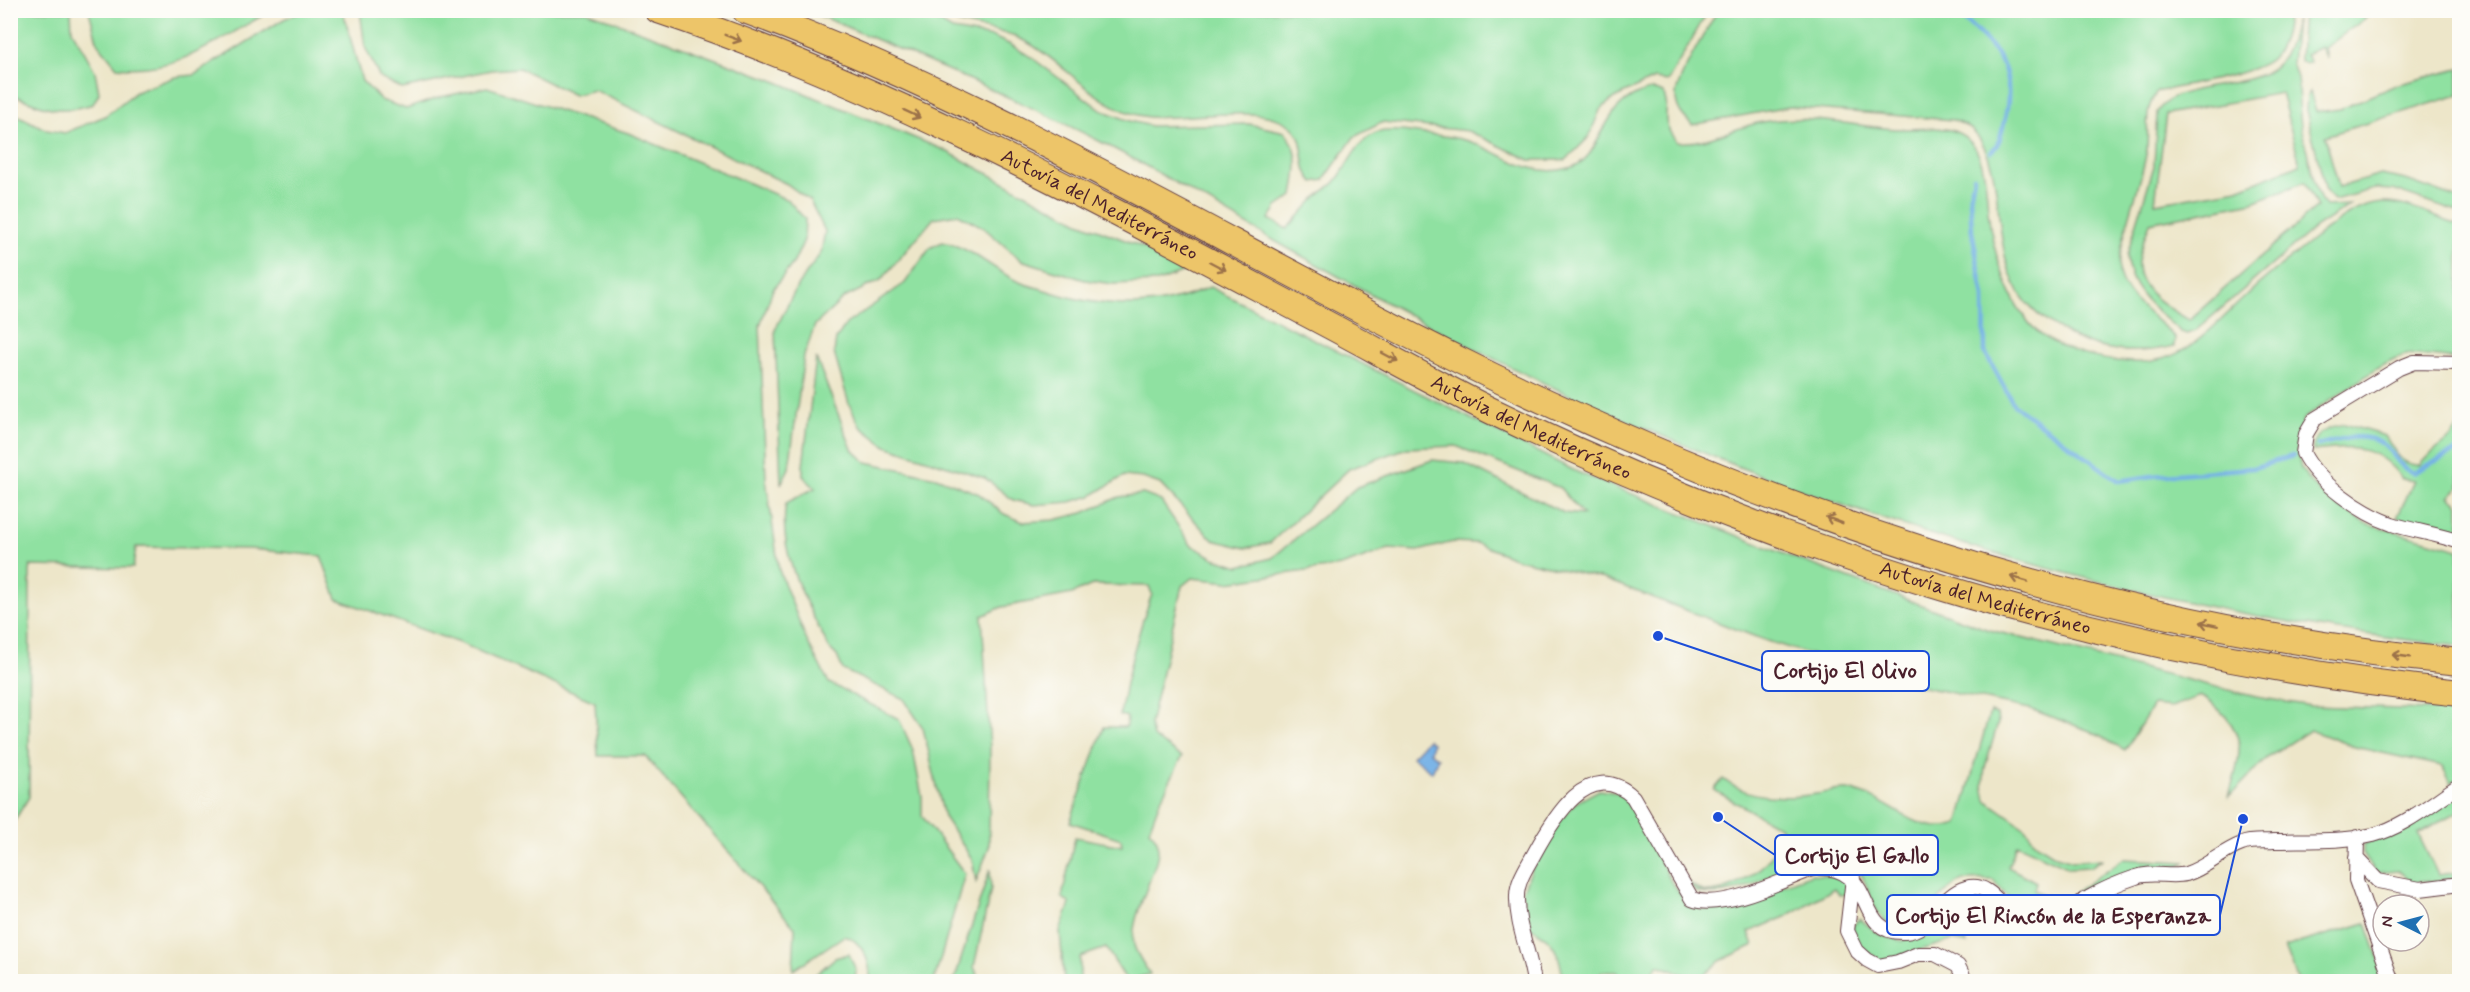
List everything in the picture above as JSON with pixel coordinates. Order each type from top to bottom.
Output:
[{"type":"highway","name":"Autovía del Mediterráneo","points":[[658,10],[847,83],[1086,197],[1498,415],[1649,482],[1790,537],[1924,583],[2139,639],[2269,666],[2377,684],[2460,693]]},
{"type":"highway","name":"Autovía del Mediterráneo","points":[[745,10],[878,64],[992,116],[1457,359],[1547,403],[1661,455],[1778,500],[1875,536],[2023,580],[2144,610],[2265,636],[2460,662]]},
{"type":"street","points":[[2460,363],[2414,362],[2399,368],[2315,419],[2306,434],[2303,453],[2324,482],[2375,516],[2392,524],[2460,542]]},
{"type":"street","points":[[1534,981],[1519,919],[1517,895],[1520,881],[1559,814],[1574,796],[1597,784],[1610,783],[1623,788],[1633,797],[1665,848],[1682,886],[1692,899],[1703,903],[1721,902],[1814,868],[1841,870],[1853,878],[1871,914],[1889,931],[1907,932],[1920,928],[1953,895],[1964,888],[1976,886],[1986,890],[2018,919],[2032,925],[2050,922],[2091,896],[2139,876],[2185,874],[2243,843],[2357,837],[2390,829],[2460,785]]},
{"type":"street","points":[[2357,837],[2356,880],[2392,981]]},
{"type":"street","points":[[2356,858],[2378,881],[2420,889],[2460,884]]},
{"type":"street","points":[[1853,878],[1847,931],[1857,951],[1878,966],[1898,962],[1918,954],[1935,954],[1958,966],[1966,981]]},
{"type":"green space","points":[[11,10],[71,11],[72,30],[95,71],[99,93],[93,104],[70,109],[51,108],[11,94]]},
{"type":"green space","points":[[89,10],[271,11],[198,52],[179,60],[140,68],[117,67],[98,44]]},
{"type":"green space","points":[[1718,10],[2289,11],[2279,48],[2272,58],[2263,64],[2251,70],[2218,79],[2157,92],[2153,99],[2148,112],[2145,162],[2125,234],[2119,266],[2120,277],[2129,294],[2175,338],[2174,346],[2147,351],[2120,351],[2095,346],[2063,332],[2046,321],[2026,302],[2014,282],[2006,260],[1992,167],[1985,148],[1973,131],[1964,125],[1953,120],[1789,107],[1692,125],[1678,107],[1677,90],[1686,68]]},
{"type":"green space","points":[[2303,10],[2375,11],[2325,48],[2327,59],[2321,47],[2306,54],[2310,62],[2306,64],[2300,60]]},
{"type":"green space","points":[[303,11],[343,11],[362,81],[381,100],[406,109],[441,97],[487,87],[628,133],[751,184],[788,200],[805,219],[804,240],[794,262],[773,289],[760,325],[766,479],[779,570],[806,639],[829,683],[899,719],[913,750],[922,797],[922,816],[965,874],[934,981],[870,981],[869,967],[861,948],[851,938],[844,936],[793,970],[795,928],[645,756],[598,756],[595,702],[462,644],[337,599],[321,556],[250,549],[136,547],[133,568],[30,566],[29,797],[11,826],[11,112],[47,130],[65,133],[105,116],[136,92],[175,77],[194,75],[284,19]]},
{"type":"green space","points":[[360,11],[586,11],[770,79],[944,150],[1079,222],[1150,250],[1184,272],[1158,282],[1113,284],[1085,280],[1021,260],[983,227],[958,214],[934,218],[881,280],[844,298],[815,325],[804,356],[789,468],[781,484],[775,330],[798,285],[821,253],[825,231],[810,201],[787,184],[594,90],[574,95],[519,68],[491,70],[402,89],[380,78],[365,47]]},
{"type":"green space","points":[[809,11],[921,11],[952,30],[993,37],[1011,45],[1031,57],[1101,110],[1130,121],[1151,126],[1249,124],[1285,132],[1294,147],[1297,162],[1293,196],[1277,207],[1269,219],[1287,229],[1314,200],[1336,181],[1363,142],[1376,133],[1402,131],[1458,138],[1518,164],[1555,171],[1580,163],[1595,146],[1614,112],[1624,102],[1650,90],[1663,93],[1666,100],[1667,126],[1677,142],[1699,141],[1752,124],[1797,119],[1897,129],[1950,130],[1966,138],[1979,155],[1985,178],[1993,243],[2004,277],[2019,309],[2028,322],[2049,340],[2084,355],[2109,360],[2151,361],[2182,351],[2208,332],[2261,282],[2329,227],[2364,207],[2393,203],[2459,225],[2459,359],[2406,354],[2378,368],[2303,419],[2296,444],[2301,469],[2319,492],[2365,523],[2459,549],[2459,646],[2354,632],[2249,614],[2145,592],[1940,537],[1839,504],[1739,467],[1595,407],[1459,341],[1282,245],[1148,167],[1067,125],[957,74]]},
{"type":"green space","points":[[935,11],[1708,11],[1668,81],[1654,79],[1614,98],[1600,110],[1589,137],[1566,160],[1530,160],[1468,131],[1383,122],[1354,137],[1324,180],[1314,182],[1306,170],[1298,134],[1280,120],[1264,115],[1245,114],[1164,118],[1131,113],[1100,98],[1045,54],[1021,39],[964,25]]},
{"type":"green space","points":[[2296,19],[2292,63],[2297,78],[2301,127],[2316,188],[2321,201],[2326,206],[2350,205],[2316,227],[2195,331],[2188,334],[2181,332],[2145,299],[2132,279],[2128,267],[2127,255],[2154,166],[2157,112],[2168,101],[2183,94],[2238,82],[2270,69],[2285,54]],"holes":[[[2281,93],[2300,164],[2238,189],[2155,203],[2166,114]],[[2305,182],[2317,207],[2189,320],[2155,298],[2148,290],[2139,273],[2138,258],[2150,223],[2253,202]]]},
{"type":"green space","points":[[2459,69],[2459,95],[2325,136],[2339,187],[2381,175],[2406,180],[2459,199],[2459,213],[2393,190],[2374,189],[2334,200],[2326,192],[2306,110],[2307,96],[2310,92],[2316,112],[2340,109],[2396,85]]},
{"type":"green space","points":[[942,242],[972,253],[1026,285],[1087,301],[1128,305],[1149,304],[1169,301],[1210,287],[1577,472],[1789,556],[1986,629],[2256,697],[2311,706],[2459,711],[2459,778],[2451,783],[2442,766],[2355,747],[2310,730],[2267,758],[2229,797],[2236,772],[2238,738],[2226,716],[2200,696],[2171,707],[2153,705],[2125,750],[2090,731],[2030,709],[1895,681],[1764,640],[1604,579],[1517,559],[1476,543],[1453,542],[1418,551],[1389,549],[1341,566],[1228,582],[1192,578],[1182,586],[1150,724],[1153,737],[1182,757],[1159,803],[1149,830],[1154,835],[1158,850],[1136,919],[1134,945],[1150,974],[1127,981],[1106,948],[1080,957],[1080,981],[1064,981],[1060,931],[1070,904],[1062,897],[1075,837],[1122,846],[1121,839],[1070,822],[1104,727],[1126,727],[1127,717],[1120,715],[1133,654],[1152,594],[1149,586],[1092,585],[1072,594],[1002,607],[982,616],[990,749],[989,847],[976,882],[972,859],[944,817],[923,728],[904,699],[843,670],[837,656],[829,648],[803,596],[790,560],[784,522],[786,503],[815,488],[803,476],[803,466],[816,358],[852,449],[866,462],[936,477],[979,494],[1004,514],[1023,522],[1054,520],[1083,513],[1119,497],[1143,494],[1161,501],[1191,545],[1214,558],[1239,566],[1272,558],[1357,487],[1432,460],[1463,463],[1564,513],[1583,515],[1560,488],[1456,446],[1407,448],[1349,469],[1270,543],[1246,548],[1213,540],[1160,484],[1143,478],[1124,476],[1091,496],[1070,502],[1034,505],[1013,500],[985,478],[886,446],[860,426],[849,404],[834,353],[836,339],[846,324],[905,283],[930,248]]},
{"type":"green space","points":[[2344,424],[2385,436],[2395,452],[2403,460],[2413,465],[2420,465],[2449,439],[2459,425],[2459,488],[2449,496],[2459,504],[2459,532],[2397,518],[2414,481],[2402,479],[2392,467],[2373,453],[2351,449],[2313,451],[2318,435]]},
{"type":"green space","points":[[1990,712],[1997,714],[1998,723],[1985,767],[1983,785],[1986,800],[2024,827],[2037,844],[2056,856],[2073,861],[2103,859],[2090,867],[2069,868],[2017,844],[2008,867],[2036,882],[2034,890],[2054,899],[2068,897],[2123,859],[2185,862],[2180,867],[2160,868],[2143,874],[2070,907],[2035,914],[2022,912],[1993,880],[1965,881],[1953,886],[1920,919],[1904,925],[1893,925],[1879,915],[1860,873],[1845,864],[1824,861],[1806,863],[1788,868],[1736,891],[1717,894],[1696,892],[1685,880],[1706,892],[1733,886],[1757,871],[1767,861],[1779,839],[1781,828],[1714,790],[1723,779],[1733,786],[1767,796],[1792,797],[1848,790],[1876,800],[1929,826],[1943,827],[1958,824]]},
{"type":"green space","points":[[1599,790],[1619,793],[1636,813],[1672,883],[1689,904],[1705,910],[1726,907],[1812,874],[1843,878],[1848,886],[1848,894],[1840,895],[1835,888],[1785,917],[1749,932],[1754,945],[1720,961],[1704,975],[1688,976],[1658,965],[1647,981],[1625,981],[1617,972],[1601,972],[1595,981],[1563,982],[1558,955],[1554,948],[1543,935],[1527,926],[1522,892],[1538,855],[1558,823],[1575,803]]},
{"type":"green space","points":[[2459,793],[2459,811],[2418,834],[2438,875],[2459,872],[2459,878],[2413,883],[2399,871],[2376,873],[2363,853],[2363,844],[2398,831]]},
{"type":"green space","points":[[990,869],[991,888],[974,967],[980,981],[954,981]]},
{"type":"green space","points":[[1952,908],[1967,944],[1954,940],[1883,961],[1862,950],[1852,926],[1860,919],[1879,934],[1902,941],[1927,929]]},
{"type":"green space","points":[[2366,923],[2371,938],[2371,953],[2376,953],[2386,981],[2298,981],[2285,947]]},
{"type":"green space","points":[[849,954],[856,970],[855,981],[808,981],[835,958]]},
{"type":"water","points":[[1428,739],[1432,743],[1430,752],[1438,758],[1432,772],[1412,756]]},
{"type":"waterway","points":[[1954,10],[1991,46],[2005,71],[2008,102],[2000,138],[1991,152]]},
{"type":"waterway","points":[[1974,177],[1970,198],[1972,231],[1984,297],[1985,352],[2014,405],[2119,481],[2253,468],[2293,456]]},
{"type":"waterway","points":[[2318,445],[2359,437],[2375,440],[2413,473],[2460,449]]},
{"type":"place","name":"Cortijo El Olivo","points":[[1658,636]]},
{"type":"place","name":"Cortijo El Gallo","points":[[1718,817]]},
{"type":"place","name":"Cortijo El Rincón de la Esperanza","points":[[2243,819]]}]
